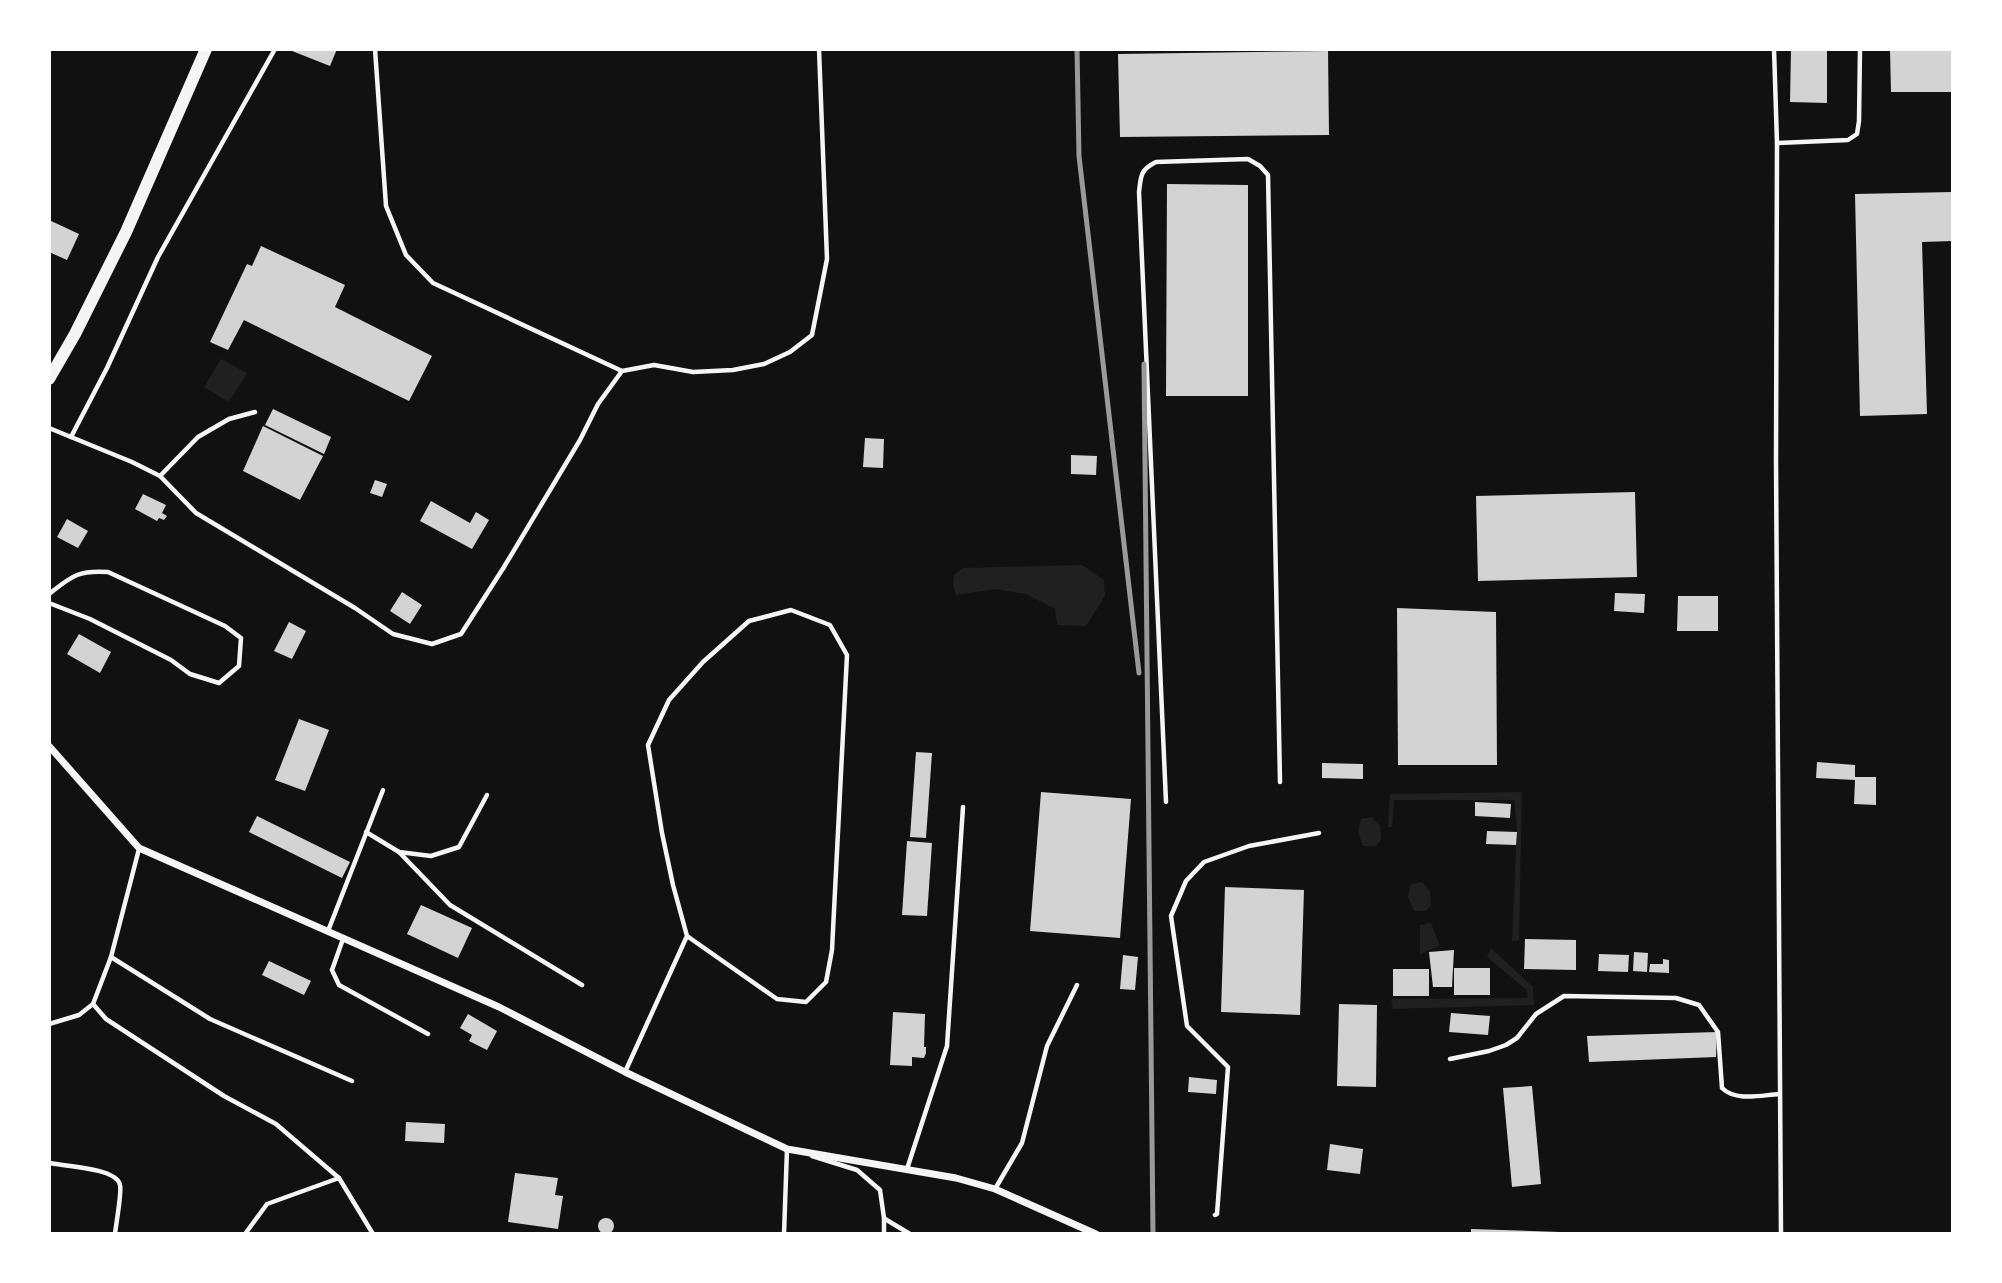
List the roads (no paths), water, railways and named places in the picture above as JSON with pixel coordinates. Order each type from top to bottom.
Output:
[{"type":"main road","points":[[49,379],[75,334],[126,232],[206,49]]},
{"type":"street","points":[[49,746],[139,848],[499,1007],[625,1072],[787,1149],[956,1178],[995,1189],[1096,1234]]},
{"type":"lane","points":[[71,437],[107,368],[158,257],[275,49]]},
{"type":"lane","points":[[375,49],[386,206],[406,255],[433,284],[622,371],[654,365],[693,372],[733,370],[764,363],[790,352],[812,335],[827,258],[819,49]]},
{"type":"lane","points":[[1774,49],[1777,143],[1776,474],[1781,1234]]},
{"type":"lane","points":[[1777,143],[1847,141],[1857,134],[1860,49]]},
{"type":"lane","points":[[1166,802],[1139,192],[1142,174],[1146,167],[1156,162],[1248,159],[1268,175],[1280,782]]},
{"type":"lane","points":[[49,428],[160,476],[196,513],[355,608],[393,634],[432,645],[461,634],[580,440],[598,404],[622,371]]},
{"type":"lane","points":[[160,476],[198,437],[229,419],[255,412]]},
{"type":"lane","points":[[49,594],[70,577],[88,571],[107,572],[225,626],[241,638],[239,666],[219,683],[190,674],[171,660],[90,619],[49,603]]},
{"type":"lane","points":[[625,1072],[687,936],[662,833],[648,745],[669,699],[702,662],[749,621],[791,610],[830,625],[848,655],[832,950],[826,982],[806,1002],[777,999],[687,936]]},
{"type":"lane","points":[[328,931],[383,790]]},
{"type":"lane","points":[[399,852],[431,856],[459,847],[487,795]]},
{"type":"lane","points":[[906,1168],[947,1046],[963,807]]},
{"type":"lane","points":[[366,832],[399,852],[450,905],[582,985]]},
{"type":"lane","points":[[1215,1216],[1228,1067],[1187,1026],[1171,916],[1186,881],[1205,862],[1249,846],[1320,833]]},
{"type":"lane","points":[[49,1024],[79,1015],[93,1003],[111,957],[139,848]]},
{"type":"lane","points":[[344,938],[332,970],[339,985],[428,1034]]},
{"type":"lane","points":[[111,957],[210,1019],[352,1082]]},
{"type":"lane","points":[[995,1189],[1022,1143],[1047,1045],[1077,985]]},
{"type":"lane","points":[[1450,1059],[1506,1045],[1517,1038],[1536,1014],[1564,996],[1676,998],[1699,1005],[1718,1032],[1722,1088],[1743,1097],[1779,1094]]},
{"type":"lane","points":[[93,1003],[106,1019],[143,1044],[224,1096],[276,1124],[339,1178],[373,1234]]},
{"type":"lane","points":[[784,1234],[787,1149],[857,1170],[880,1190],[884,1234]]},
{"type":"lane","points":[[49,1163],[103,1171],[116,1177],[120,1184],[115,1234]]},
{"type":"lane","points":[[245,1234],[267,1204],[339,1178]]},
{"type":"lane","points":[[884,1218],[909,1234]]},
{"type":"railway","points":[[1077,49],[1079,156],[1139,673]]},
{"type":"railway","points":[[1144,364],[1153,1234]]}]
